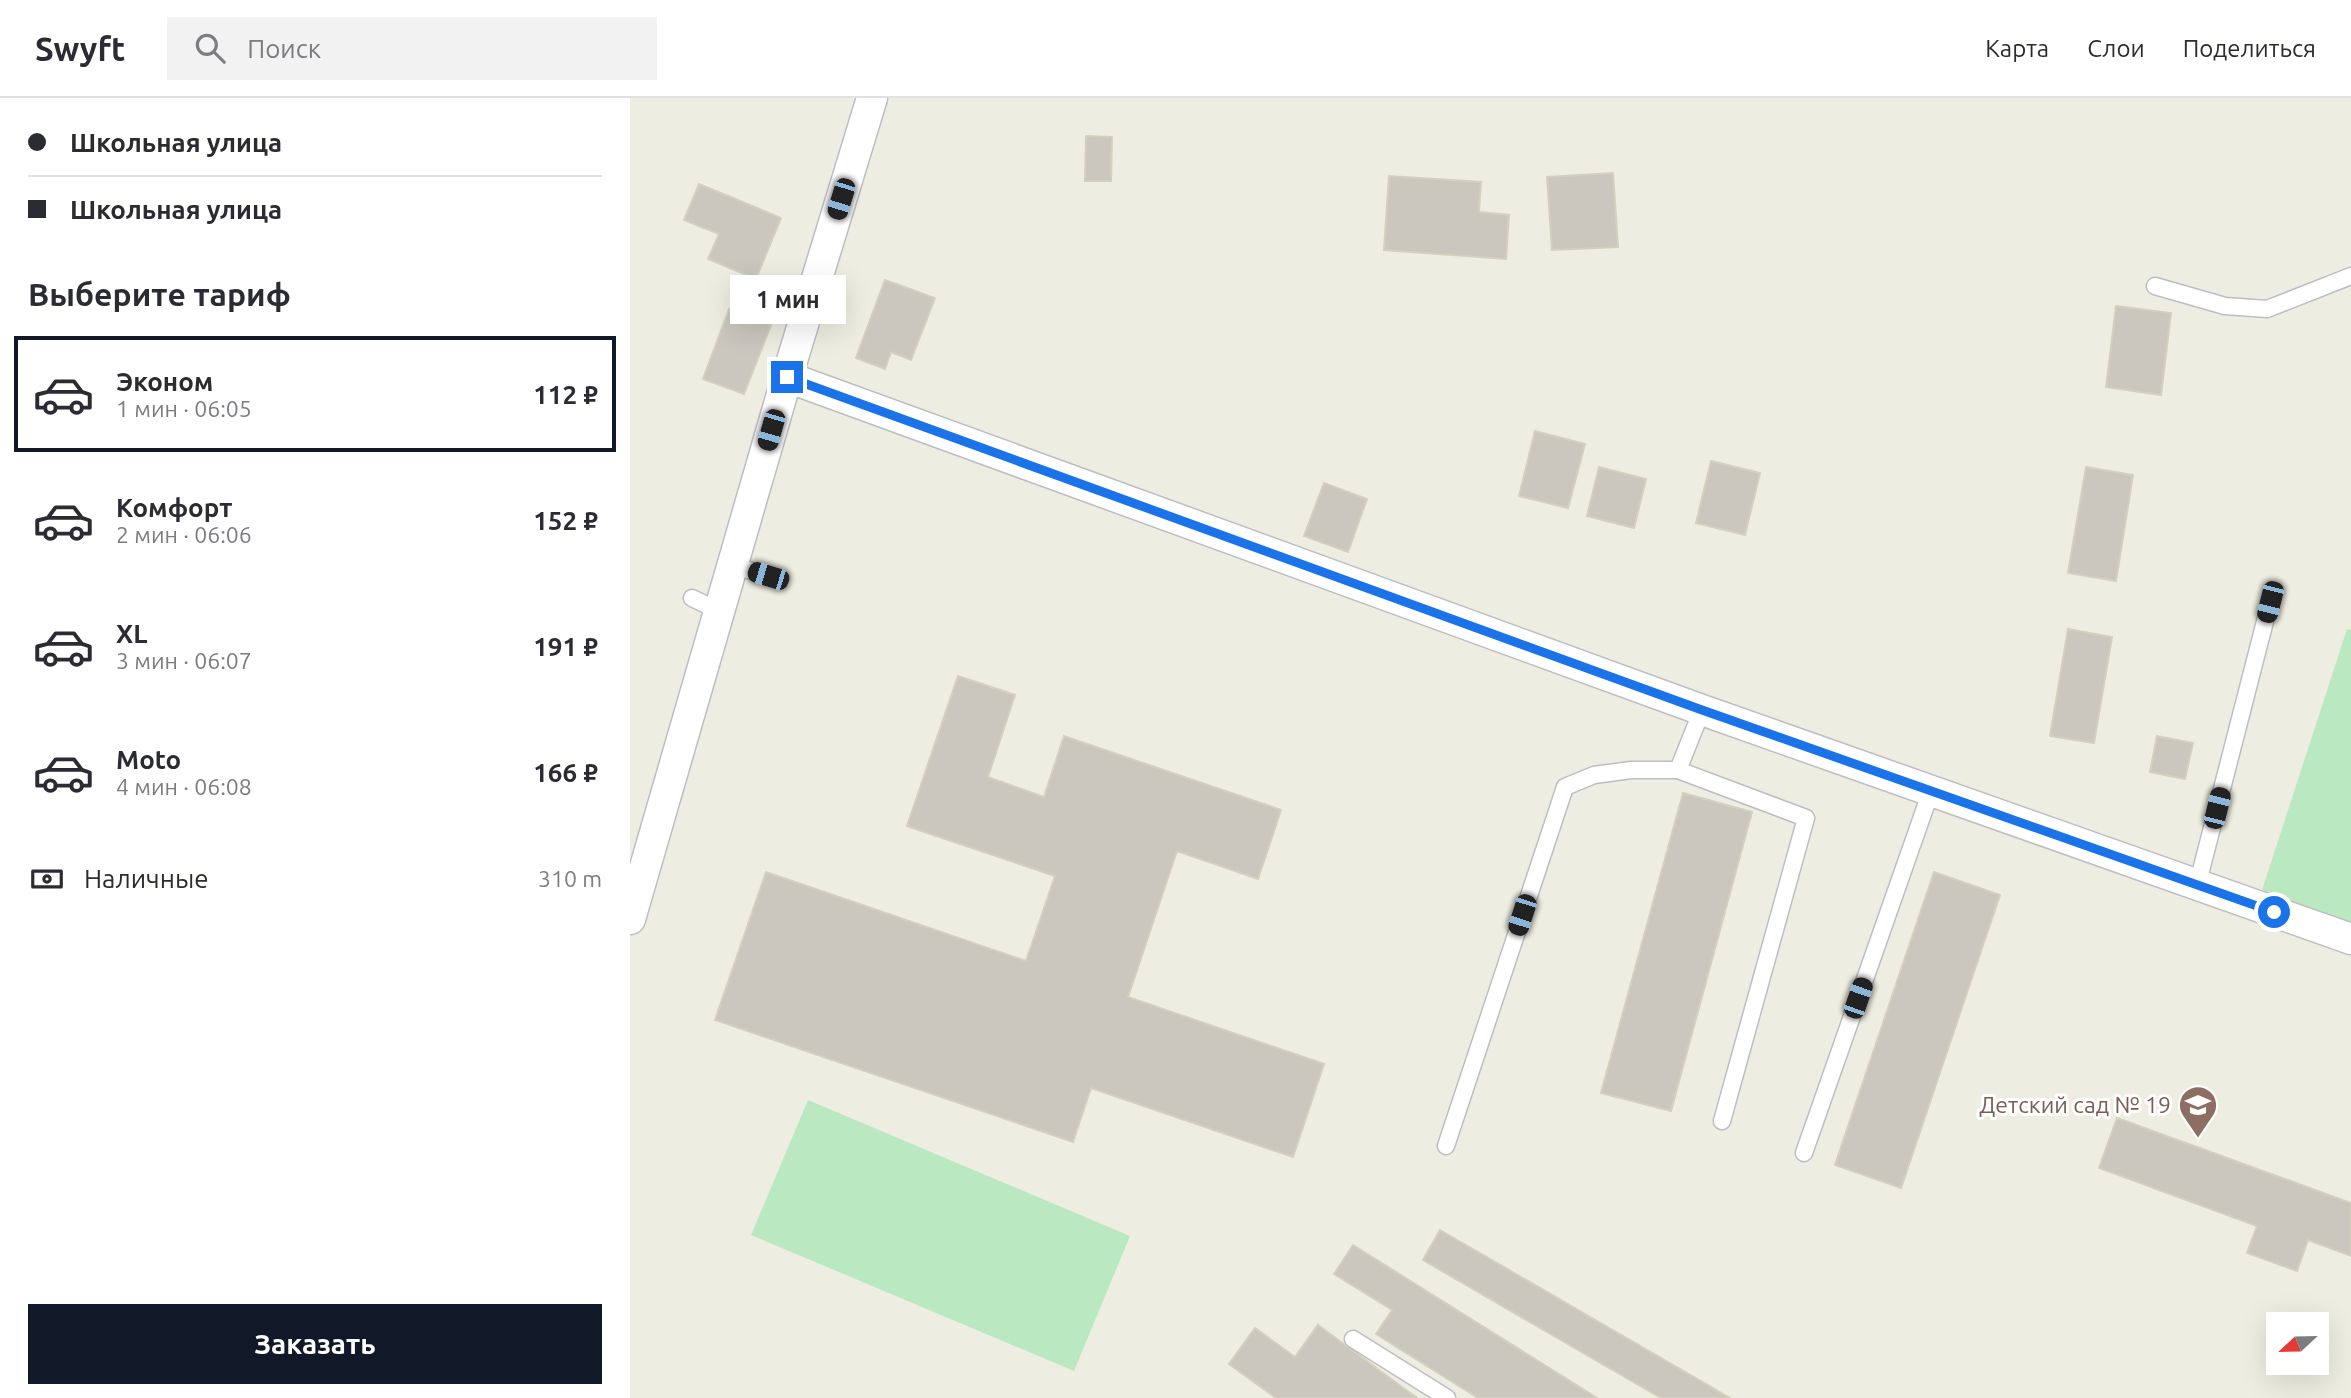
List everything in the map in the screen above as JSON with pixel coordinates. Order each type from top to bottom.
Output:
[{"type":"street","points":[[630,919],[639,853],[719,611],[872,98]]},
{"type":"street","points":[[787,377],[1702,710],[2351,939]]},
{"type":"lane","points":[[2155,286],[2225,306],[2267,309],[2351,276]]},
{"type":"lane","points":[[732,565],[768,576]]},
{"type":"lane","points":[[692,598],[719,611]]},
{"type":"lane","points":[[2197,886],[2270,602]]},
{"type":"lane","points":[[1678,770],[1702,710]]},
{"type":"lane","points":[[1446,1146],[1564,787],[1594,775],[1631,770],[1678,770],[1806,818],[1722,1121]]},
{"type":"lane","points":[[1804,1153],[1931,792]]},
{"type":"lane","points":[[1353,1339],[1447,1398]]},
{"type":"green space","points":[[2347,629],[2351,630],[2351,922],[2262,890]]},
{"type":"green space","points":[[808,1100],[1130,1236],[1074,1371],[751,1235]]},
{"type":"building","points":[[1086,136],[1112,137],[1111,181],[1085,181]]},
{"type":"building","points":[[1613,173],[1618,247],[1552,250],[1547,177]]},
{"type":"building","points":[[1389,176],[1481,182],[1479,212],[1509,215],[1506,259],[1384,250]]},
{"type":"building","points":[[699,184],[781,218],[756,279],[708,259],[719,234],[684,220]]},
{"type":"building","points":[[885,280],[935,298],[911,360],[891,352],[885,369],[856,358]]},
{"type":"building","points":[[2116,306],[2171,313],[2161,395],[2106,387]]},
{"type":"building","points":[[729,309],[771,325],[744,394],[703,379]]},
{"type":"building","points":[[1535,431],[1585,444],[1568,508],[1519,496]]},
{"type":"building","points":[[1711,461],[1760,473],[1745,535],[1696,523]]},
{"type":"building","points":[[1599,467],[1646,479],[1634,528],[1587,516]]},
{"type":"building","points":[[2086,467],[2133,475],[2116,581],[2068,573]]},
{"type":"building","points":[[1324,483],[1367,499],[1348,552],[1304,536]]},
{"type":"building","points":[[2068,629],[2112,637],[2094,743],[2050,736]]},
{"type":"building","points":[[958,676],[1015,695],[988,777],[1044,797],[1064,736],[1281,810],[1258,879],[1177,851],[1128,997],[1324,1064],[1293,1157],[1091,1088],[1073,1142],[715,1020],[766,872],[1026,961],[1055,876],[907,826]]},
{"type":"building","points":[[2157,736],[2193,743],[2185,779],[2150,772]]},
{"type":"building","points":[[1683,793],[1752,812],[1671,1111],[1601,1093]]},
{"type":"building","points":[[1934,872],[2000,895],[1901,1188],[1835,1165]]},
{"type":"building","points":[[2117,1118],[2351,1203],[2351,1256],[2308,1240],[2297,1271],[2247,1253],[2257,1226],[2099,1168]]},
{"type":"building","points":[[1440,1230],[1730,1398],[1661,1398],[1423,1260]]},
{"type":"building","points":[[1353,1245],[1597,1398],[1478,1398],[1376,1334],[1392,1310],[1334,1274]]},
{"type":"building","points":[[1318,1325],[1417,1398],[1276,1398],[1229,1364],[1255,1328],[1295,1357]]},
{"type":"place","name":"Детский сад № 19","points":[[2198,1139]]},
{"type":"route","points":[[787,377],[1702,710],[2274,912]]}]
